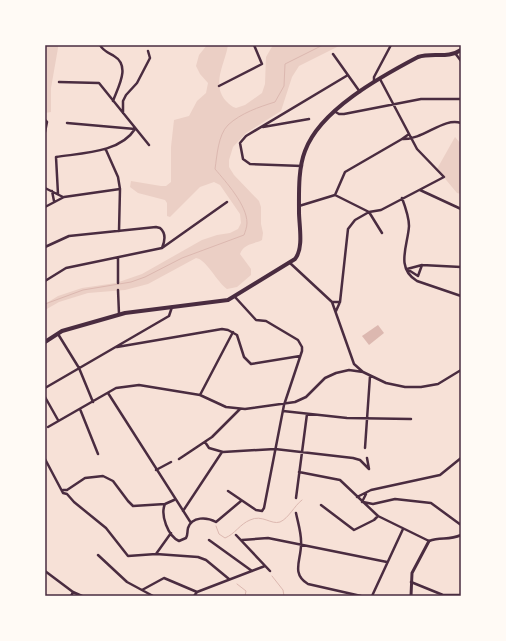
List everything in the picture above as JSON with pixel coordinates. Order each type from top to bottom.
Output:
[{"type":"main road","points":[[45,342],[58,334],[130,312],[225,301],[235,297],[290,263],[297,257],[300,247],[299,206],[302,166],[308,144],[334,111],[380,79],[418,57],[455,53],[461,50]]},
{"type":"street","points":[[100,45],[102,49],[118,59],[122,64],[124,71],[112,102]]},
{"type":"street","points":[[218,86],[262,64],[254,45]]},
{"type":"street","points":[[374,83],[374,77],[391,45]]},
{"type":"street","points":[[122,113],[126,95],[137,83],[150,58],[148,51]]},
{"type":"street","points":[[455,53],[461,61]]},
{"type":"street","points":[[333,54],[360,92]]},
{"type":"street","points":[[302,166],[250,164],[243,159],[240,143],[242,139],[348,75]]},
{"type":"street","points":[[336,311],[340,302],[348,229],[355,220],[369,212],[381,210],[444,177],[417,149],[380,79]]},
{"type":"street","points":[[59,82],[99,83],[112,102],[149,145]]},
{"type":"street","points":[[334,111],[339,114],[344,114],[421,99],[461,99]]},
{"type":"street","points":[[261,128],[310,119]]},
{"type":"street","points":[[45,120],[48,122],[48,127],[45,132]]},
{"type":"street","points":[[402,140],[412,140],[450,121],[461,123]]},
{"type":"street","points":[[67,123],[135,130]]},
{"type":"street","points":[[58,194],[56,157],[106,150],[132,135],[135,130]]},
{"type":"street","points":[[335,195],[345,172],[349,168],[402,140],[409,134]]},
{"type":"street","points":[[106,150],[118,177],[120,189],[119,231]]},
{"type":"street","points":[[45,188],[64,197]]},
{"type":"street","points":[[45,207],[64,197],[120,189]]},
{"type":"street","points":[[52,190],[54,202]]},
{"type":"street","points":[[420,190],[461,208]]},
{"type":"street","points":[[299,206],[335,195],[369,212],[382,233]]},
{"type":"street","points":[[402,198],[409,225],[403,252],[407,269],[411,277],[417,281],[461,296]]},
{"type":"street","points":[[45,281],[66,268],[162,248],[227,202]]},
{"type":"street","points":[[45,247],[69,236],[160,228],[163,231],[165,242],[162,248]]},
{"type":"street","points":[[118,258],[118,283]]},
{"type":"street","points":[[290,263],[332,302],[354,364],[362,372]]},
{"type":"street","points":[[407,269],[422,265],[461,267]]},
{"type":"street","points":[[407,269],[418,276],[422,265]]},
{"type":"street","points":[[118,290],[119,315]]},
{"type":"street","points":[[228,491],[256,510],[262,511],[266,504],[284,405],[302,347],[298,340],[266,321],[256,320],[235,297]]},
{"type":"street","points":[[332,302],[340,302]]},
{"type":"street","points":[[45,388],[168,316],[172,307]]},
{"type":"street","points":[[117,347],[216,330],[228,330],[237,335],[244,358],[250,364],[300,356]]},
{"type":"street","points":[[200,395],[233,332]]},
{"type":"street","points":[[58,334],[79,368],[93,402]]},
{"type":"street","points":[[349,370],[354,364]]},
{"type":"street","points":[[48,427],[116,388],[139,385],[200,395],[226,407],[240,409],[284,405],[290,403],[306,397],[326,378],[349,370],[362,372],[386,383],[405,387],[420,387],[438,384],[461,370]]},
{"type":"street","points":[[365,448],[370,376]]},
{"type":"street","points":[[108,393],[174,500],[190,523],[188,535],[184,540],[175,539],[171,533],[164,517],[163,510],[166,504]]},
{"type":"street","points":[[45,397],[58,420]]},
{"type":"street","points":[[290,403],[295,412]]},
{"type":"street","points":[[80,409],[98,454]]},
{"type":"street","points":[[179,459],[205,442],[223,427],[240,409]]},
{"type":"street","points":[[283,411],[347,418],[367,417],[411,420]]},
{"type":"street","points":[[296,498],[307,414]]},
{"type":"street","points":[[205,442],[209,448],[223,452],[275,449],[353,458],[360,460],[369,469],[367,458]]},
{"type":"street","points":[[183,511],[223,452]]},
{"type":"street","points":[[45,459],[55,479],[63,490],[63,494],[66,494],[106,528],[125,554],[132,556],[156,554],[198,557],[206,560],[229,579]]},
{"type":"street","points":[[357,497],[366,494],[371,490],[440,475],[454,462],[460,459]]},
{"type":"street","points":[[156,470],[171,462]]},
{"type":"street","points":[[299,472],[336,478],[378,516],[429,541]]},
{"type":"street","points":[[63,490],[67,490],[85,478],[103,476],[114,481],[133,506],[166,504],[174,500]]},
{"type":"street","points":[[66,494],[67,490]]},
{"type":"street","points":[[362,502],[366,494]]},
{"type":"street","points":[[362,502],[373,504],[395,499],[431,503],[461,525]]},
{"type":"street","points":[[190,523],[195,519],[203,518],[216,522],[241,501]]},
{"type":"street","points":[[369,508],[373,504]]},
{"type":"street","points":[[322,505],[354,530],[374,520],[378,516]]},
{"type":"street","points":[[296,513],[302,544],[298,570],[303,581],[308,584],[361,596]]},
{"type":"street","points":[[372,596],[403,529]]},
{"type":"street","points":[[156,554],[171,533]]},
{"type":"street","points":[[236,535],[270,572]]},
{"type":"street","points":[[411,596],[413,570],[429,541],[435,538],[450,540],[461,535]]},
{"type":"street","points":[[242,540],[268,538],[388,562]]},
{"type":"street","points":[[209,540],[252,571]]},
{"type":"street","points":[[98,555],[127,582],[153,596]]},
{"type":"street","points":[[194,596],[197,592],[265,566]]},
{"type":"street","points":[[45,571],[73,592],[82,596]]},
{"type":"street","points":[[142,590],[164,578],[197,592]]},
{"type":"street","points":[[411,582],[444,595],[461,595]]},
{"type":"street","points":[[71,596],[73,592]]},
{"type":"shaded area","points":[[45,45],[58,45],[58,48],[51,88],[51,112],[45,113]]},
{"type":"shaded area","points":[[207,45],[228,45],[219,81],[222,94],[226,101],[236,108],[245,105],[262,93],[265,84],[266,57],[273,45],[341,45],[299,66],[292,77],[281,111],[246,133],[233,147],[229,160],[229,167],[234,175],[259,201],[261,207],[261,224],[263,233],[262,240],[247,246],[240,254],[251,269],[251,275],[237,287],[227,289],[204,262],[196,258],[148,284],[125,290],[88,293],[59,302],[45,310],[45,304],[58,296],[82,288],[116,283],[142,274],[202,240],[217,235],[230,233],[238,229],[241,223],[240,214],[220,185],[214,182],[200,187],[170,217],[167,216],[167,203],[165,200],[138,193],[130,187],[131,181],[161,186],[166,186],[171,182],[171,147],[174,120],[189,116],[197,101],[206,93],[208,83],[200,74],[196,66],[199,55]]},
{"type":"shaded area","points":[[455,137],[461,144],[461,194],[457,193],[437,169]]},
{"type":"shaded area","points":[[378,325],[384,333],[369,345],[362,336]]},
{"type":"waterway","points":[[45,304],[83,290],[131,282],[145,277],[182,258],[244,235],[247,223],[244,209],[225,180],[215,169],[218,146],[222,134],[228,125],[239,117],[257,108],[275,102],[284,86],[285,64],[323,45]]},
{"type":"waterway","points":[[216,526],[219,534],[225,538],[232,534],[240,526],[254,518],[277,523],[286,518],[302,500]]},
{"type":"waterway","points":[[272,576],[283,590],[284,596]]},
{"type":"waterway","points":[[237,584],[246,591],[245,596]]}]
